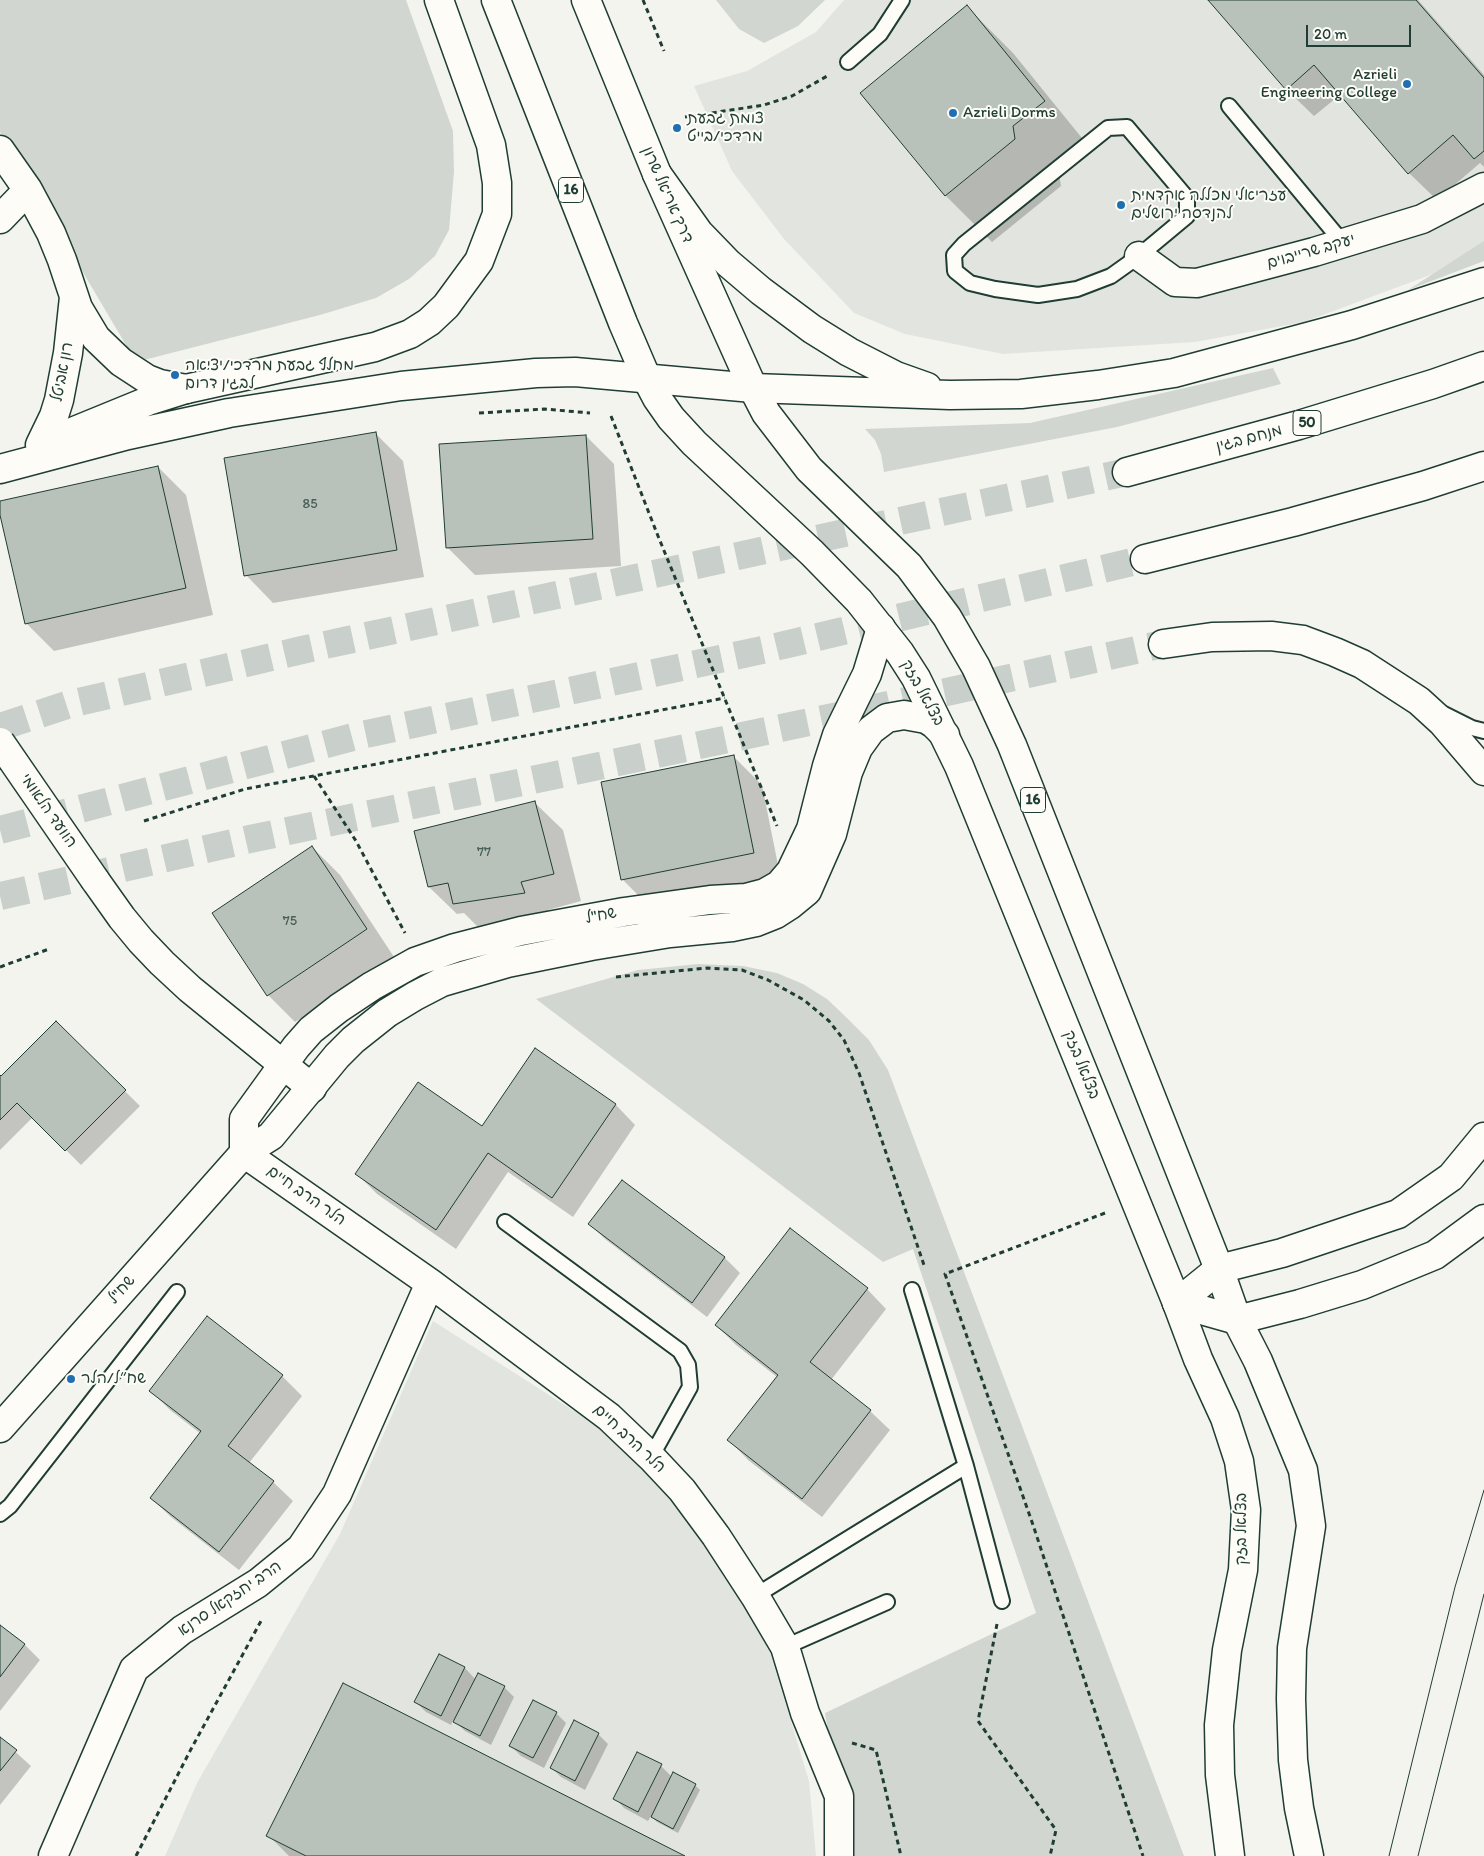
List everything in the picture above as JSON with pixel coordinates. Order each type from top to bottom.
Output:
[{"type":"main road","points":[[0,461],[186,388],[375,347],[410,334],[429,322],[446,306],[464,284],[479,261],[497,214],[497,183],[491,145],[439,0]]},
{"type":"main road","name":"16","points":[[496,0],[647,379]]},
{"type":"main road","name":"דרך אריאל שרון","points":[[586,0],[657,174],[752,388]]},
{"type":"main road","points":[[0,150],[28,190],[0,219]]},
{"type":"main road","points":[[657,174],[699,233],[728,263],[788,312],[849,352],[896,376],[950,395]]},
{"type":"main road","name":"יעקב שרייבוים","points":[[1139,256],[1175,282],[1198,284],[1422,219],[1484,187]]},
{"type":"main road","name":"רון אביטל","points":[[28,190],[51,233],[74,295],[86,322],[96,338],[121,362],[146,379],[160,384],[186,388]]},
{"type":"main road","points":[[0,469],[128,435],[229,413],[401,386],[536,373],[575,372],[752,388],[950,395],[1021,394],[1098,385],[1174,373],[1352,325],[1484,282]]},
{"type":"main road","name":"רון אביטל","points":[[40,445],[60,400],[68,353],[74,295]]},
{"type":"main road","name":"מנחם בגין","points":[[1127,472],[1299,425],[1433,384],[1484,366]]},
{"type":"main road","name":"בצלאל בזק","points":[[647,379],[671,418],[694,443],[838,578],[880,628],[916,678],[945,735],[976,808],[1198,1359],[1225,1418],[1239,1461],[1246,1510],[1243,1570],[1227,1650],[1219,1725],[1220,1775],[1230,1856]]},
{"type":"main road","name":"16","points":[[752,388],[766,413],[809,469],[891,547],[924,585],[947,616],[976,668],[1012,745],[1219,1269],[1237,1320]]},
{"type":"main road","points":[[1145,560],[1423,486],[1484,466]]},
{"type":"main road","name":"שח\"ל","points":[[244,1153],[244,1119],[296,1047],[311,1030],[372,986],[415,962],[455,948],[521,931],[624,912],[710,900],[746,898],[765,893],[779,884],[791,871],[811,829],[826,766],[837,735],[873,660],[880,628]]},
{"type":"main road","points":[[1163,644],[1242,636],[1271,636],[1303,640],[1362,664],[1418,701],[1442,722],[1484,771]]},
{"type":"main road","name":"שח\"ל","points":[[0,1428],[244,1153],[272,1136],[337,1056],[353,1040],[387,1013],[442,982],[474,971],[548,954],[670,933],[732,927],[756,922],[776,914],[807,891],[832,834],[848,772],[858,748],[871,730],[887,718],[904,715],[926,719],[945,735]]},
{"type":"main road","name":"הוועד הלאומי","points":[[0,742],[95,880],[141,941],[190,989],[312,1088]]},
{"type":"main road","points":[[1177,1303],[1219,1269],[1282,1252],[1398,1214],[1451,1177],[1484,1138]]},
{"type":"main road","name":"הלר הרב חיים","points":[[244,1153],[430,1283],[609,1417],[682,1490],[716,1536],[785,1647],[813,1732],[839,1796],[839,1856]]},
{"type":"main road","points":[[1177,1303],[1237,1320],[1300,1304],[1362,1285],[1435,1255],[1484,1219]]},
{"type":"main road","name":"הרב יחזקאל סרנא","points":[[52,1856],[134,1670],[182,1630],[258,1583],[301,1548],[338,1494],[430,1283]]},
{"type":"main road","points":[[1237,1320],[1258,1361],[1303,1470],[1311,1526],[1292,1648],[1291,1699],[1293,1760],[1299,1808],[1309,1856]]},
{"type":"lane","points":[[848,62],[880,34],[902,0]]},
{"type":"lane","points":[[1229,106],[1343,243]]},
{"type":"lane","points":[[1128,127],[1187,198],[1187,216],[1139,256],[1111,276],[1077,289],[1038,296],[970,283],[955,271],[954,255],[964,244],[1108,128],[1128,127]]},
{"type":"lane","points":[[1418,701],[1472,728],[1484,731]]},
{"type":"lane","points":[[505,1222],[680,1351],[688,1365],[690,1388],[651,1457]]},
{"type":"lane","points":[[912,1290],[966,1466],[1002,1601]]},
{"type":"lane","points":[[0,1514],[10,1506],[177,1292]]},
{"type":"lane","points":[[755,1596],[966,1466]]},
{"type":"lane","points":[[785,1647],[887,1602]]},
{"type":"path","points":[[643,0],[664,50]]},
{"type":"path","points":[[685,117],[764,105],[792,96],[826,78],[848,62]]},
{"type":"path","points":[[611,416],[658,536],[778,827]]},
{"type":"path","points":[[144,821],[245,789],[726,698]]},
{"type":"path","points":[[314,776],[356,841],[407,938]]},
{"type":"path","points":[[0,967],[49,950]]},
{"type":"path","points":[[612,977],[708,968],[742,970],[768,980],[804,1000],[829,1021],[844,1040],[859,1074],[926,1273],[912,1290]]},
{"type":"path","points":[[1106,1213],[945,1274],[1033,1525],[1143,1856]]},
{"type":"path","points":[[1002,1601],[978,1721],[1056,1830],[1050,1856]]},
{"type":"path","points":[[136,1856],[190,1751],[264,1616]]},
{"type":"path","points":[[813,1732],[876,1750],[901,1856]]},
{"type":"shaded area","points":[[0,0],[406,0],[453,131],[454,172],[449,230],[435,256],[409,279],[376,298],[320,315],[136,362],[0,132]]},
{"type":"shaded area","points":[[716,0],[825,0],[798,26],[764,43],[739,29]]},
{"type":"shaded area","name":"עזריאלי מכללה אקדמית להנדסה ירושלים","points":[[844,0],[1484,0],[1484,255],[1304,322],[1195,342],[1003,354],[905,334],[854,313],[784,239],[732,171],[694,86],[747,71],[816,32]]},
{"type":"shaded area","points":[[1484,241],[1484,261],[1408,290]]},
{"type":"shaded area","points":[[1273,368],[1281,384],[1117,427],[884,472],[881,454],[875,440],[865,429],[1030,423]]},
{"type":"shaded area","points":[[698,964],[743,966],[777,973],[803,984],[827,999],[869,1040],[888,1070],[1184,1856],[844,1856],[839,1796],[825,1713],[1036,1613],[913,1249],[883,1262],[536,999],[638,970]]},
{"type":"shaded area","points":[[433,1321],[601,1428],[659,1485],[724,1563],[771,1655],[809,1781],[816,1856],[165,1856],[197,1783],[340,1534]]},
{"type":"building","name":"Azrieli Engineering College","points":[[1208,0],[1416,0],[1484,78],[1484,151],[1474,159],[1453,135],[1408,174],[1314,65],[1286,90]]},
{"type":"building","name":"Azrieli Dorms","points":[[967,5],[1045,101],[1013,126],[1015,139],[945,196],[860,93]]},
{"type":"building","points":[[376,432],[397,550],[244,576],[224,458]]},
{"type":"building","points":[[586,435],[593,539],[446,548],[439,444]]},
{"type":"building","points":[[158,466],[186,588],[25,624],[0,515],[0,501]]},
{"type":"building","points":[[734,755],[754,853],[621,880],[601,782]]},
{"type":"building","points":[[535,801],[554,874],[521,882],[525,893],[453,904],[448,883],[428,887],[414,831]]},
{"type":"building","points":[[312,846],[367,929],[267,996],[212,913]]},
{"type":"building","points":[[56,1021],[126,1090],[65,1151],[17,1103],[0,1120],[0,1075]]},
{"type":"building","points":[[535,1048],[616,1104],[552,1198],[488,1153],[436,1230],[355,1174],[418,1082],[482,1126]]},
{"type":"building","points":[[622,1180],[725,1257],[692,1303],[588,1224]]},
{"type":"building","points":[[790,1228],[868,1288],[810,1362],[871,1410],[802,1499],[727,1440],[778,1375],[715,1325]]},
{"type":"building","points":[[207,1316],[283,1375],[228,1446],[274,1481],[219,1552],[150,1498],[201,1431],[149,1391]]},
{"type":"building","points":[[0,1625],[25,1644],[0,1677]]},
{"type":"building","points":[[439,1654],[465,1667],[441,1716],[414,1702]]},
{"type":"building","points":[[478,1673],[505,1686],[480,1736],[453,1722]]},
{"type":"building","points":[[343,1683],[685,1856],[306,1856],[266,1836]]},
{"type":"building","points":[[533,1700],[557,1712],[533,1758],[509,1746]]},
{"type":"building","points":[[574,1720],[599,1733],[575,1781],[550,1768]]},
{"type":"building","points":[[0,1737],[17,1750],[0,1771]]},
{"type":"building","points":[[637,1752],[662,1764],[638,1812],[613,1799]]},
{"type":"building","points":[[673,1772],[696,1784],[673,1829],[651,1817]]},
{"type":"tunnel","points":[[0,727],[70,704],[302,650],[1127,472]]},
{"type":"tunnel","points":[[0,830],[357,736],[767,649],[1145,559]]},
{"type":"tunnel","points":[[0,896],[250,839],[843,715],[1163,644]]},
{"type":"tram line","points":[[1389,1856],[1455,1587],[1484,1490]]},
{"type":"tram line","points":[[1418,1856],[1484,1594]]},
{"type":"place","name":"Azrieli Engineering College","points":[[1407,84]]},
{"type":"place","name":"Azrieli Dorms","points":[[953,113]]},
{"type":"place","name":"צומת גבעת מרדכי/בייט","points":[[677,128]]},
{"type":"place","name":"עזריאלי מכללה אקדמית להנדסה ירושלים","points":[[1121,205]]},
{"type":"place","name":"מחלף גבעת מרדכי/יציאה לבגין דרום","points":[[175,375]]},
{"type":"place","name":"שח״ל/הלר","points":[[71,1379]]}]
